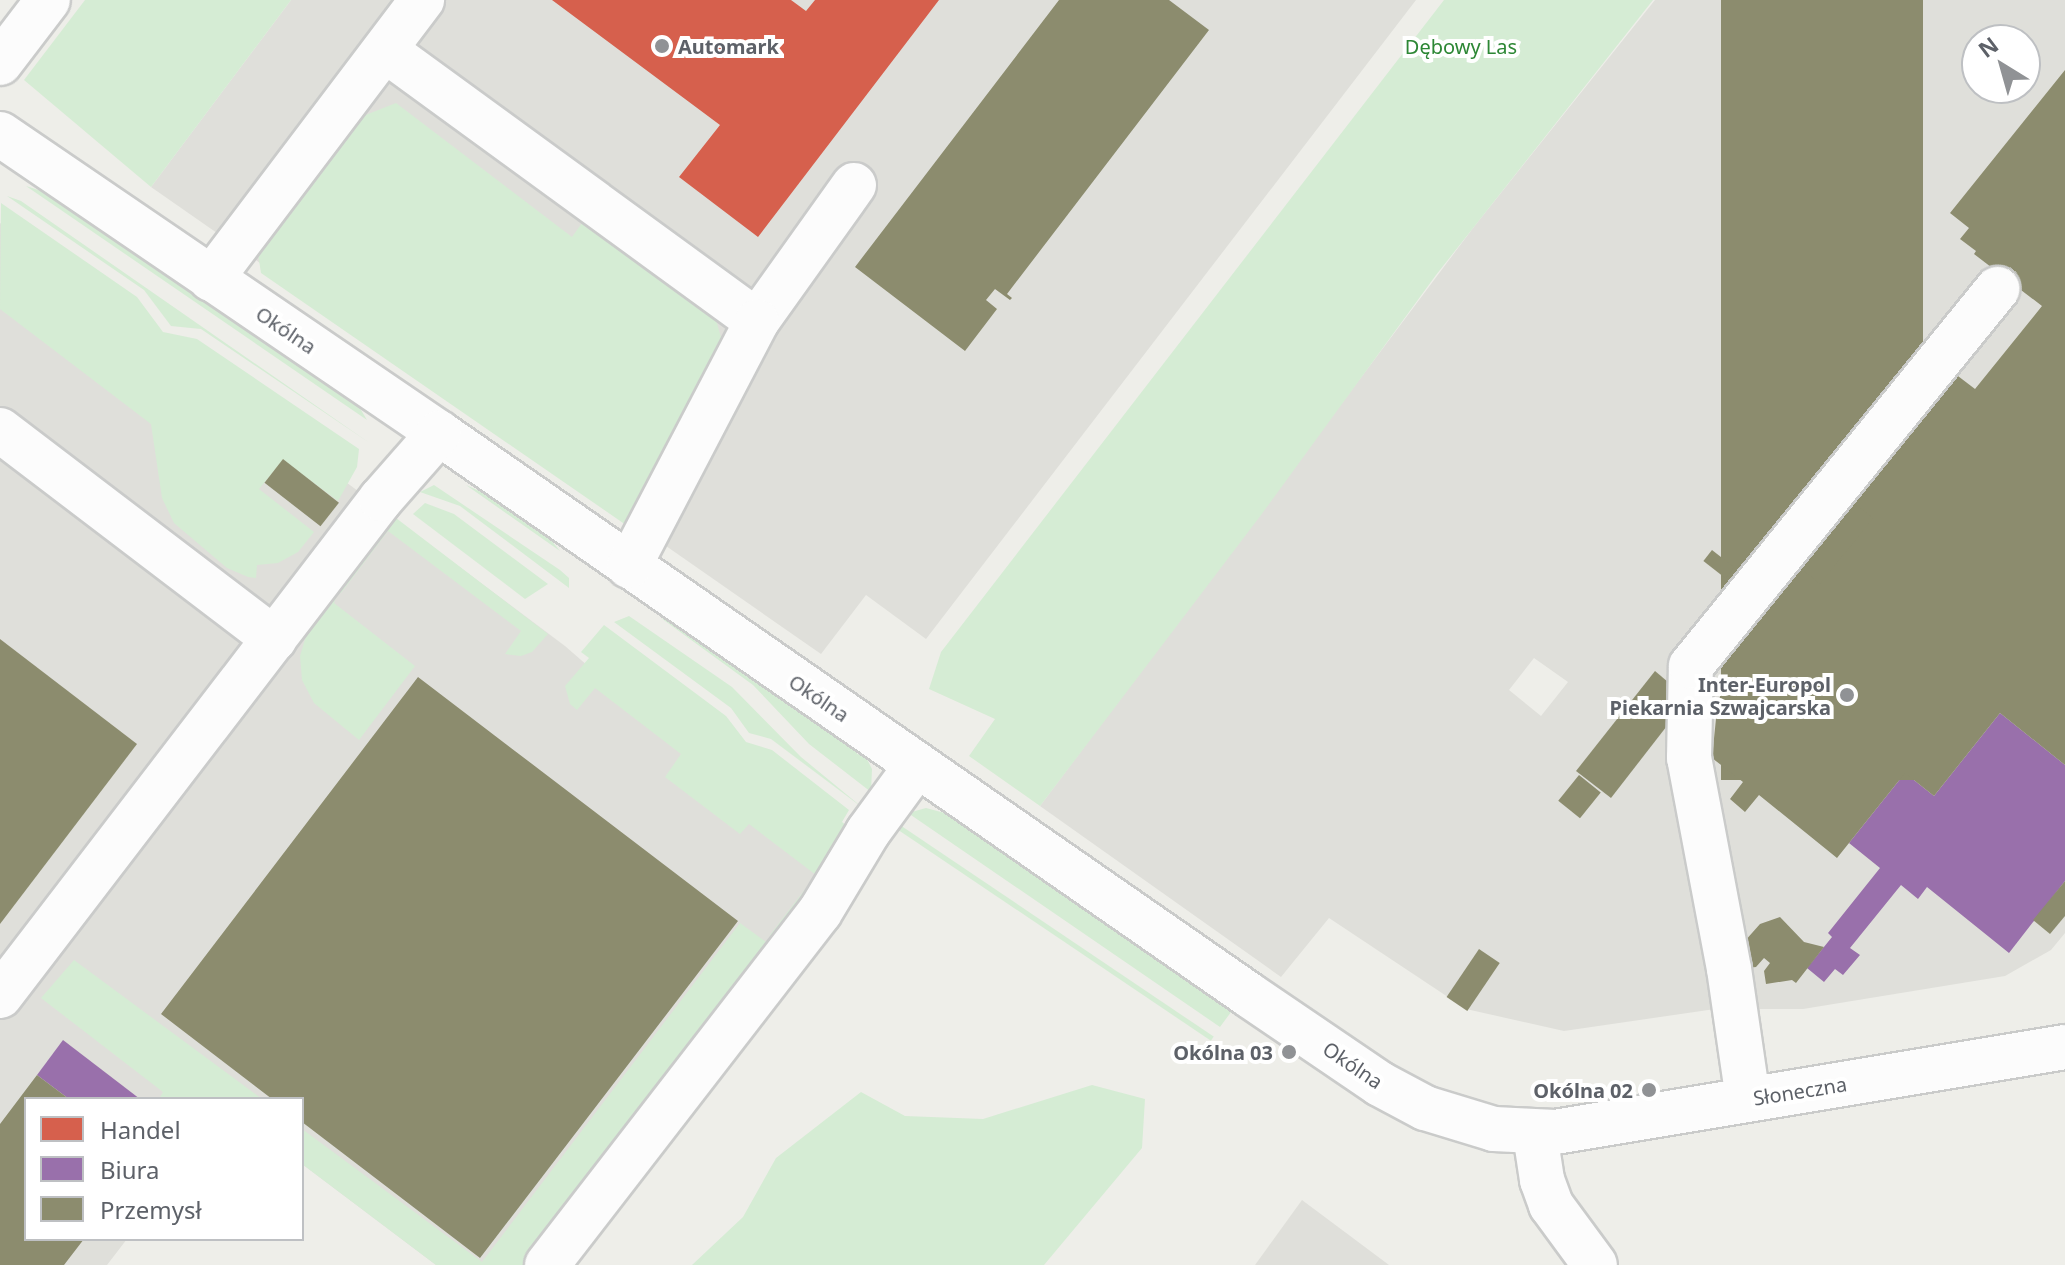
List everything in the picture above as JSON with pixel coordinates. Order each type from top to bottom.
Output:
[{"type":"street","points":[[0,63],[48,0]]},
{"type":"street","points":[[211,279],[422,0]]},
{"type":"street","points":[[385,50],[757,321]]},
{"type":"street","name":"Okólna","points":[[0,134],[1396,1093],[1465,1123],[1535,1134]]},
{"type":"street","points":[[629,566],[757,321],[854,185]]},
{"type":"street","points":[[1748,1099],[1729,969],[1689,758],[1691,666],[1997,289]]},
{"type":"street","points":[[0,430],[274,639]]},
{"type":"street","points":[[0,996],[381,499],[439,433]]},
{"type":"street","points":[[547,1265],[820,912],[868,832],[917,765]]},
{"type":"street","name":"Słoneczna","points":[[1535,1134],[2065,1047]]},
{"type":"street","points":[[1535,1134],[1542,1180],[1551,1205],[1595,1265]]},
{"type":"shaded area","points":[[291,0],[1416,0],[926,639],[866,595],[821,654],[151,187]]},
{"type":"shaded area","points":[[1655,0],[2065,0],[2065,933],[2051,950],[2005,976],[1803,1009],[1715,1009],[1564,1031],[1466,1009],[1329,918],[1281,977],[1040,806],[1473,228]],"holes":[[[1534,658],[1568,682],[1541,716],[1509,690]]]},
{"type":"shaded area","points":[[0,223],[565,646],[825,873],[527,1265],[436,1265],[304,1166],[304,1097],[24,1097],[24,1241],[125,1241],[107,1265],[0,1265]]},
{"type":"shaded area","points":[[1302,1200],[1389,1265],[1255,1265]]},
{"type":"green space","points":[[85,0],[291,0],[151,187],[24,80]]},
{"type":"green space","name":"Dębowy Las","points":[[1444,0],[1653,0],[1436,275],[1261,515],[1040,806],[969,756],[995,719],[929,689],[941,652]]},
{"type":"green space","points":[[396,103],[572,237],[582,223],[592,223],[715,316],[722,341],[626,525],[261,273],[258,254],[363,116]]},
{"type":"green space","points":[[26,186],[54,195],[306,367],[358,405],[367,420]]},
{"type":"green space","points":[[7,196],[21,201],[371,444],[201,329],[171,326],[144,290]]},
{"type":"green space","points":[[1,203],[137,297],[163,332],[197,339],[359,449],[357,467],[338,501],[283,460],[259,489],[314,532],[298,552],[278,563],[257,565],[256,578],[248,577],[227,568],[174,523],[162,498],[151,424],[0,309]]},
{"type":"green space","points":[[434,485],[560,570],[569,578],[569,588],[460,506],[420,492]]},
{"type":"green space","points":[[466,485],[495,498],[545,533],[560,551]]},
{"type":"green space","points":[[425,503],[454,514],[548,584],[525,599],[413,514]]},
{"type":"green space","points":[[397,515],[396,518],[548,634],[532,652],[521,656],[505,654],[521,631],[388,531],[341,593],[338,592],[334,603],[415,666],[359,740],[314,703],[302,680],[300,656],[308,629]]},
{"type":"green space","points":[[629,616],[732,687],[801,757],[863,808],[771,739],[749,733],[731,708],[614,622]]},
{"type":"green space","points":[[661,618],[689,632],[857,748],[857,754],[865,755],[872,769],[871,792],[809,744],[753,685]]},
{"type":"green space","points":[[604,625],[726,716],[746,742],[772,750],[849,810],[842,822],[850,828],[825,873],[527,1265],[436,1265],[304,1166],[304,1130],[482,1262],[740,923],[769,944],[774,938],[770,935],[816,875],[749,824],[740,834],[665,777],[681,754],[595,688],[577,710],[570,704],[565,686],[589,658],[581,652]]},
{"type":"green space","points":[[926,808],[956,816],[1009,853],[1010,857],[1234,1008],[1220,1027],[908,813]]},
{"type":"green space","points":[[897,823],[1214,1037],[1211,1041],[894,827]]},
{"type":"green space","points":[[74,960],[259,1097],[160,1097],[163,1092],[41,998]]},
{"type":"green space","points":[[1092,1085],[1145,1099],[1142,1148],[1044,1265],[692,1265],[743,1217],[776,1158],[861,1092],[905,1116],[983,1119]]},
{"type":"building: Handel","points":[[552,0],[791,0],[806,11],[815,0],[939,0],[758,237],[679,177],[720,125]]},
{"type":"building: Biura","points":[[2000,713],[2065,765],[2065,881],[2009,953],[1927,887],[1918,899],[1901,885],[1850,948],[1860,955],[1843,975],[1835,969],[1824,982],[1807,968],[1832,937],[1828,933],[1880,868],[1849,843],[1905,773],[1934,796]]},
{"type":"building: Biura","points":[[63,1040],[137,1097],[66,1097],[37,1075]]},
{"type":"building: Przemysł","points":[[1059,0],[1169,0],[1209,30],[1007,294],[1012,298],[1010,300],[995,289],[986,300],[997,309],[965,351],[855,267]]},
{"type":"building: Przemysł","points":[[1721,0],[1923,0],[1923,780],[1721,780]]},
{"type":"building: Przemysł","points":[[2065,70],[2065,765],[2000,713],[1934,796],[1905,773],[1837,858],[1759,795],[1745,812],[1730,799],[1743,782],[1712,758],[1717,709],[1728,664],[1743,636],[1798,566],[1820,584],[1873,518],[1850,500],[1954,373],[1975,389],[2042,306],[1974,254],[1976,251],[1960,239],[1969,228],[1950,213],[2038,104],[2041,104]]},
{"type":"building: Przemysł","points":[[283,459],[339,503],[320,526],[265,483]]},
{"type":"building: Przemysł","points":[[1712,550],[1734,567],[1725,578],[1703,561]]},
{"type":"building: Przemysł","points":[[0,639],[137,744],[0,924]]},
{"type":"building: Przemysł","points":[[1655,671],[1668,682],[1670,722],[1611,798],[1576,771]]},
{"type":"building: Przemysł","points":[[418,677],[738,921],[480,1258],[304,1124],[304,1097],[269,1097],[161,1014]]},
{"type":"building: Przemysł","points":[[1579,775],[1601,793],[1580,818],[1558,801]]},
{"type":"building: Przemysł","points":[[2065,881],[2065,916],[2050,934],[2033,920]]},
{"type":"building: Przemysł","points":[[1780,917],[1804,942],[1824,947],[1796,983],[1792,980],[1766,984],[1764,971],[1770,963],[1764,958],[1756,967],[1748,968],[1744,942],[1760,924]]},
{"type":"building: Przemysł","points":[[1479,949],[1500,963],[1467,1011],[1447,997]]},
{"type":"building: Przemysł","points":[[37,1075],[66,1097],[24,1097],[24,1241],[82,1241],[64,1265],[0,1265],[0,1124]]},
{"type":"place","name":"Automark","points":[[662,46]]},
{"type":"place","name":"Inter-Europol Piekarnia Szwajcarska","points":[[1847,695]]},
{"type":"place","name":"Okólna 03","points":[[1289,1052]]},
{"type":"place","name":"Okólna 02","points":[[1649,1090]]}]
